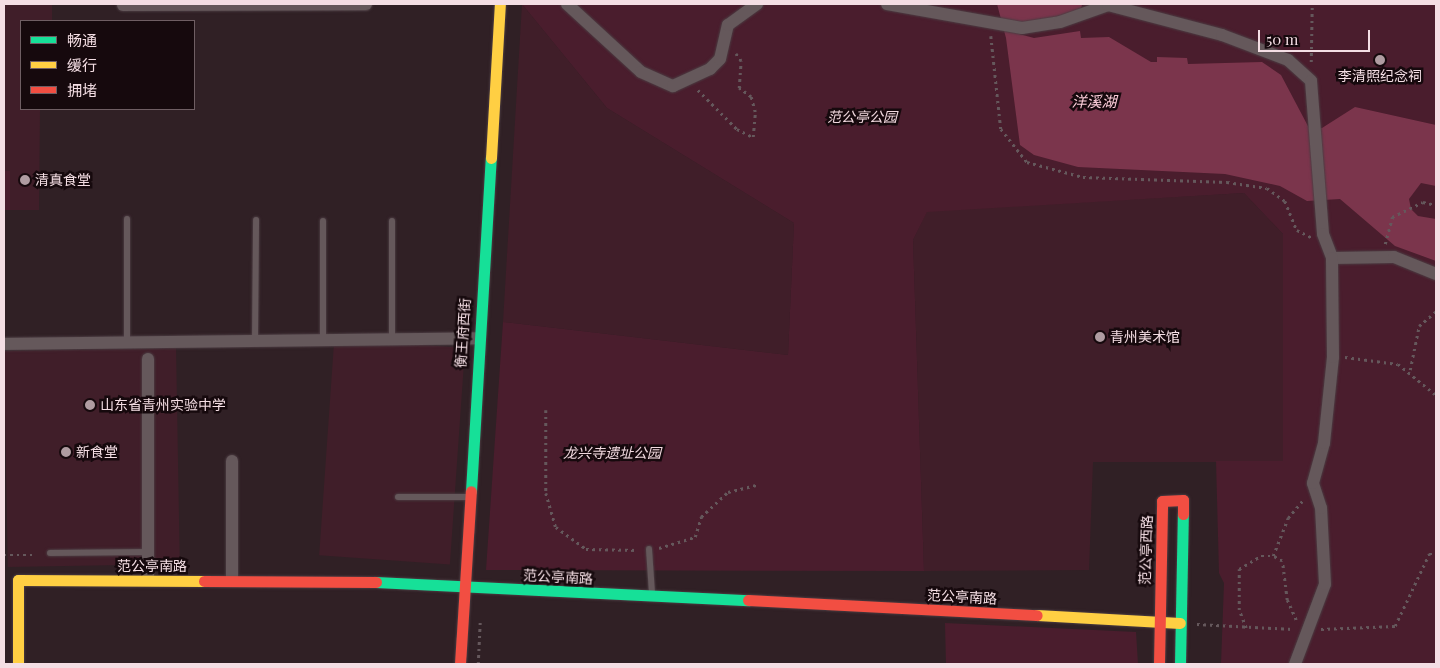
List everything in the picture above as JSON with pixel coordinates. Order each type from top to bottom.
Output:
[{"type":"street","points":[[123,5],[366,4]]},
{"type":"street","name":"衡王府西街","points":[[460,664],[461,587],[500,4]]},
{"type":"street","points":[[568,4],[641,72],[673,86],[710,69],[727,41],[728,25],[757,4]]},
{"type":"street","points":[[886,4],[1022,28],[1060,22],[1108,5],[1268,52],[1303,70],[1311,81],[1328,246],[1333,357],[1324,443],[1313,483],[1322,508],[1325,584],[1310,629],[1295,664]]},
{"type":"street","points":[[1328,246],[1394,257],[1436,274]]},
{"type":"street","points":[[4,344],[392,342],[478,338]]},
{"type":"street","points":[[148,359],[148,580]]},
{"type":"street","points":[[232,461],[232,581]]},
{"type":"street","name":"范公亭西路","points":[[1158,664],[1162,501],[1183,500],[1180,664]]},
{"type":"street","name":"范公亭南路","points":[[18,664],[18,580],[412,582],[461,587],[1180,623]]},
{"type":"lane","points":[[126,343],[127,219]]},
{"type":"lane","points":[[255,343],[256,220]]},
{"type":"lane","points":[[323,221],[323,342]]},
{"type":"lane","points":[[392,221],[392,342]]},
{"type":"lane","points":[[398,497],[467,497]]},
{"type":"lane","points":[[649,549],[652,596]]},
{"type":"lane","points":[[50,553],[148,552]]},
{"type":"path","points":[[1311,81],[1312,4]]},
{"type":"path","points":[[994,23],[1001,129],[1027,162],[1083,177],[1227,182],[1267,188],[1285,201],[1297,230],[1328,246]]},
{"type":"path","points":[[673,86],[694,86],[737,129],[753,137],[755,112],[751,97],[739,88],[741,62],[727,41]]},
{"type":"path","points":[[1385,245],[1392,216],[1423,202],[1436,205]]},
{"type":"path","points":[[1410,370],[1419,326],[1436,311]]},
{"type":"path","points":[[1333,357],[1378,360],[1410,370],[1436,395]]},
{"type":"path","points":[[546,410],[546,493],[556,527],[586,548],[649,549],[695,537],[701,517],[728,492],[757,486]]},
{"type":"path","points":[[1273,556],[1288,518],[1313,483]]},
{"type":"path","points":[[4,554],[34,555]]},
{"type":"path","points":[[1310,629],[1395,626],[1429,554],[1436,554]]},
{"type":"path","points":[[1180,623],[1246,628],[1300,629],[1287,600],[1282,562],[1273,556],[1261,556],[1239,569],[1239,610],[1246,628]]},
{"type":"shaded area","points":[[4,4],[52,4],[52,20],[20,20],[20,110],[40,110],[39,210],[4,210]]},
{"type":"shaded area","points":[[522,4],[607,108],[794,223],[788,355],[503,322]]},
{"type":"shaded area","name":"青州美术馆","points":[[1244,193],[1283,234],[1283,462],[1093,462],[1089,570],[924,571],[913,240],[927,211]]},
{"type":"shaded area","points":[[334,339],[465,348],[450,564],[319,555]]},
{"type":"shaded area","name":"山东省青州实验中学","points":[[176,348],[180,564],[8,567],[4,351]]},
{"type":"green space","name":"范公亭公园","points":[[522,4],[1436,4],[1436,664],[1221,664],[1224,583],[1219,573],[1216,461],[1283,461],[1283,234],[1244,193],[927,212],[913,240],[924,571],[486,570],[503,322],[788,355],[794,223],[607,108]]},
{"type":"green space","points":[[4,171],[10,171],[10,210],[4,210]]},
{"type":"green space","points":[[945,623],[1136,632],[1138,664],[946,664]]},
{"type":"water","name":"洋溪湖","points":[[997,4],[1082,4],[1081,11],[1019,34],[1034,38],[1080,31],[1081,38],[1109,37],[1151,62],[1157,62],[1157,57],[1187,58],[1188,64],[1262,62],[1281,75],[1309,128],[1322,128],[1355,107],[1436,125],[1436,186],[1421,183],[1409,199],[1411,209],[1418,216],[1436,219],[1436,261],[1395,246],[1340,199],[1307,201],[1280,186],[1225,174],[1078,167],[1034,155],[1020,145],[1006,38]]},
{"type":"traffic: fast","points":[[471,491],[491,158]]},
{"type":"traffic: fast","points":[[1180,664],[1183,514]]},
{"type":"traffic: fast","points":[[376,582],[748,600]]},
{"type":"traffic: slow","points":[[491,158],[500,4]]},
{"type":"traffic: slow","points":[[18,664],[18,580],[204,581]]},
{"type":"traffic: slow","points":[[1037,615],[1180,623]]},
{"type":"traffic: jam","points":[[460,664],[471,491]]},
{"type":"traffic: jam","points":[[1159,664],[1162,501],[1183,500],[1183,514]]},
{"type":"traffic: jam","points":[[204,581],[376,582]]},
{"type":"traffic: jam","points":[[748,600],[1037,615]]},
{"type":"place","name":"李清照纪念祠","points":[[1380,60]]},
{"type":"place","name":"清真食堂","points":[[25,180]]},
{"type":"place","name":"青州美术馆","points":[[1100,337]]},
{"type":"place","name":"山东省青州实验中学","points":[[90,405]]},
{"type":"place","name":"新食堂","points":[[66,452]]},
{"type":"park label","name":"龙兴寺遗址公园","points":[[612,453]]}]
